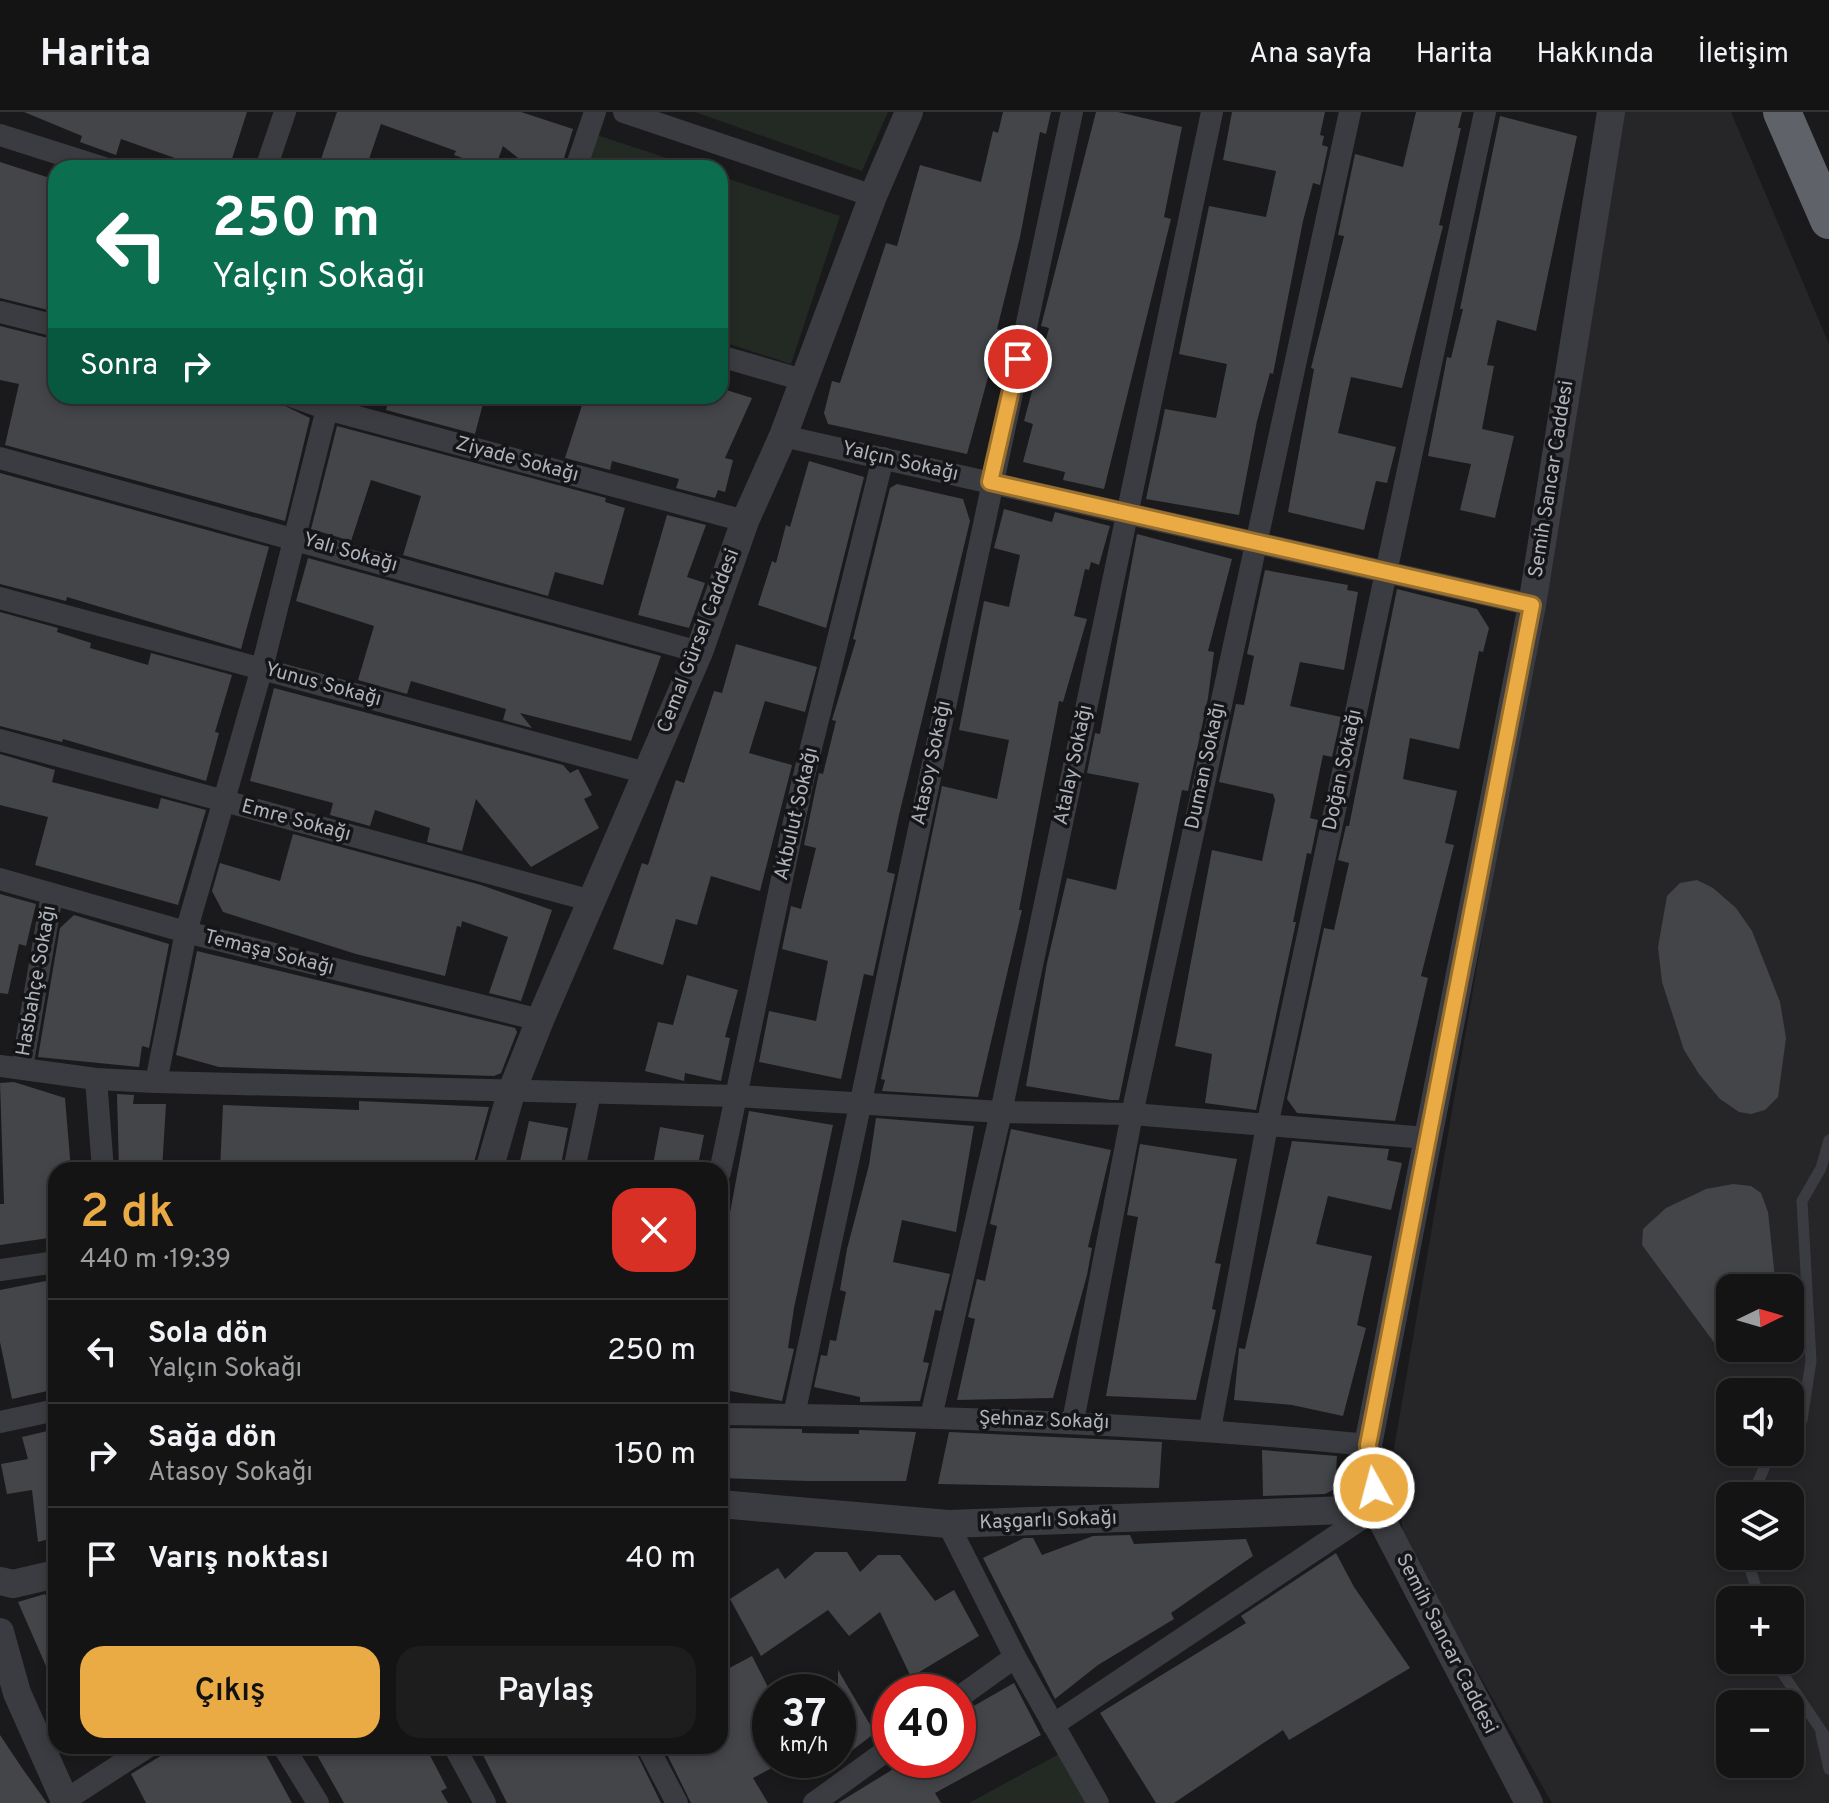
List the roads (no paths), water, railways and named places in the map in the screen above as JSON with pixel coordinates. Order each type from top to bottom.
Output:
[{"type":"highway","points":[[1782,112],[1829,220]]},
{"type":"street","points":[[269,160],[285,112]]},
{"type":"street","points":[[579,160],[595,112]]},
{"type":"street","points":[[624,112],[873,196]]},
{"type":"street","name":"Cemal Gürsel Caddesi","points":[[491,1162],[511,1093],[540,1020],[699,652],[745,521],[783,436],[873,196],[909,112]]},
{"type":"street","name":"Atasoy Sokağı","points":[[794,1415],[990,482],[1072,112]]},
{"type":"street","name":"Atalay Sokağı","points":[[931,1417],[1001,1112],[1212,112]]},
{"type":"street","name":"Duman Sokağı","points":[[1073,1421],[1132,1114],[1350,112]]},
{"type":"street","name":"Doğan Sokağı","points":[[1210,1429],[1267,1126],[1485,112]]},
{"type":"street","name":"Semih Sancar Caddesi","points":[[1529,1803],[1376,1509],[1368,1445],[1532,605],[1611,112]]},
{"type":"street","points":[[0,135],[79,160]]},
{"type":"street","points":[[0,312],[48,324]]},
{"type":"street","points":[[728,358],[803,380]]},
{"type":"street","name":"Ziyade Sokağı","points":[[313,404],[745,521]]},
{"type":"street","points":[[156,1082],[186,932],[262,668],[327,409]]},
{"type":"street","name":"Yalçın Sokağı","points":[[783,436],[1385,575],[1532,605]]},
{"type":"street","name":"Yalı Sokağı","points":[[0,458],[699,652]]},
{"type":"street","name":"Akbulut Sokağı","points":[[722,1162],[802,784],[883,458]]},
{"type":"street","name":"Yunus Sokağı","points":[[0,598],[646,773]]},
{"type":"street","name":"Emre Sokağı","points":[[0,740],[592,901]]},
{"type":"street","name":"Temaşa Sokağı","points":[[0,879],[186,932],[540,1020]]},
{"type":"street","name":"Hasbahçe Sokağı","points":[[11,1066],[52,895]]},
{"type":"street","points":[[11,1066],[96,1079],[156,1082],[511,1093],[737,1096],[1001,1112],[1132,1114],[1427,1138]]},
{"type":"street","points":[[96,1079],[102,1162]]},
{"type":"street","points":[[576,1162],[590,1093]]},
{"type":"street","points":[[0,1270],[48,1263]]},
{"type":"street","points":[[0,1422],[48,1412]]},
{"type":"street","name":"Şehnaz Sokağı","points":[[728,1414],[1073,1421],[1210,1429],[1368,1445]]},
{"type":"street","name":"Kaşgarlı Sokağı","points":[[728,1505],[948,1524],[1376,1509]]},
{"type":"street","points":[[1053,1725],[1376,1509]]},
{"type":"street","points":[[948,1524],[1015,1657],[1098,1803]]},
{"type":"street","points":[[0,1581],[13,1584],[48,1576]]},
{"type":"street","points":[[0,1632],[9,1700],[64,1802],[137,1754]]},
{"type":"street","points":[[976,1685],[1015,1657]]},
{"type":"street","points":[[288,1754],[318,1803]]},
{"type":"street","points":[[458,1754],[485,1803]]},
{"type":"street","points":[[651,1754],[677,1803]]},
{"type":"street","points":[[814,1803],[872,1761]]},
{"type":"lane","points":[[1804,1407],[1811,1361],[1802,1201],[1821,1168],[1829,1140]]},
{"type":"lane","points":[[1783,1674],[1825,1738],[1829,1769]]}]
